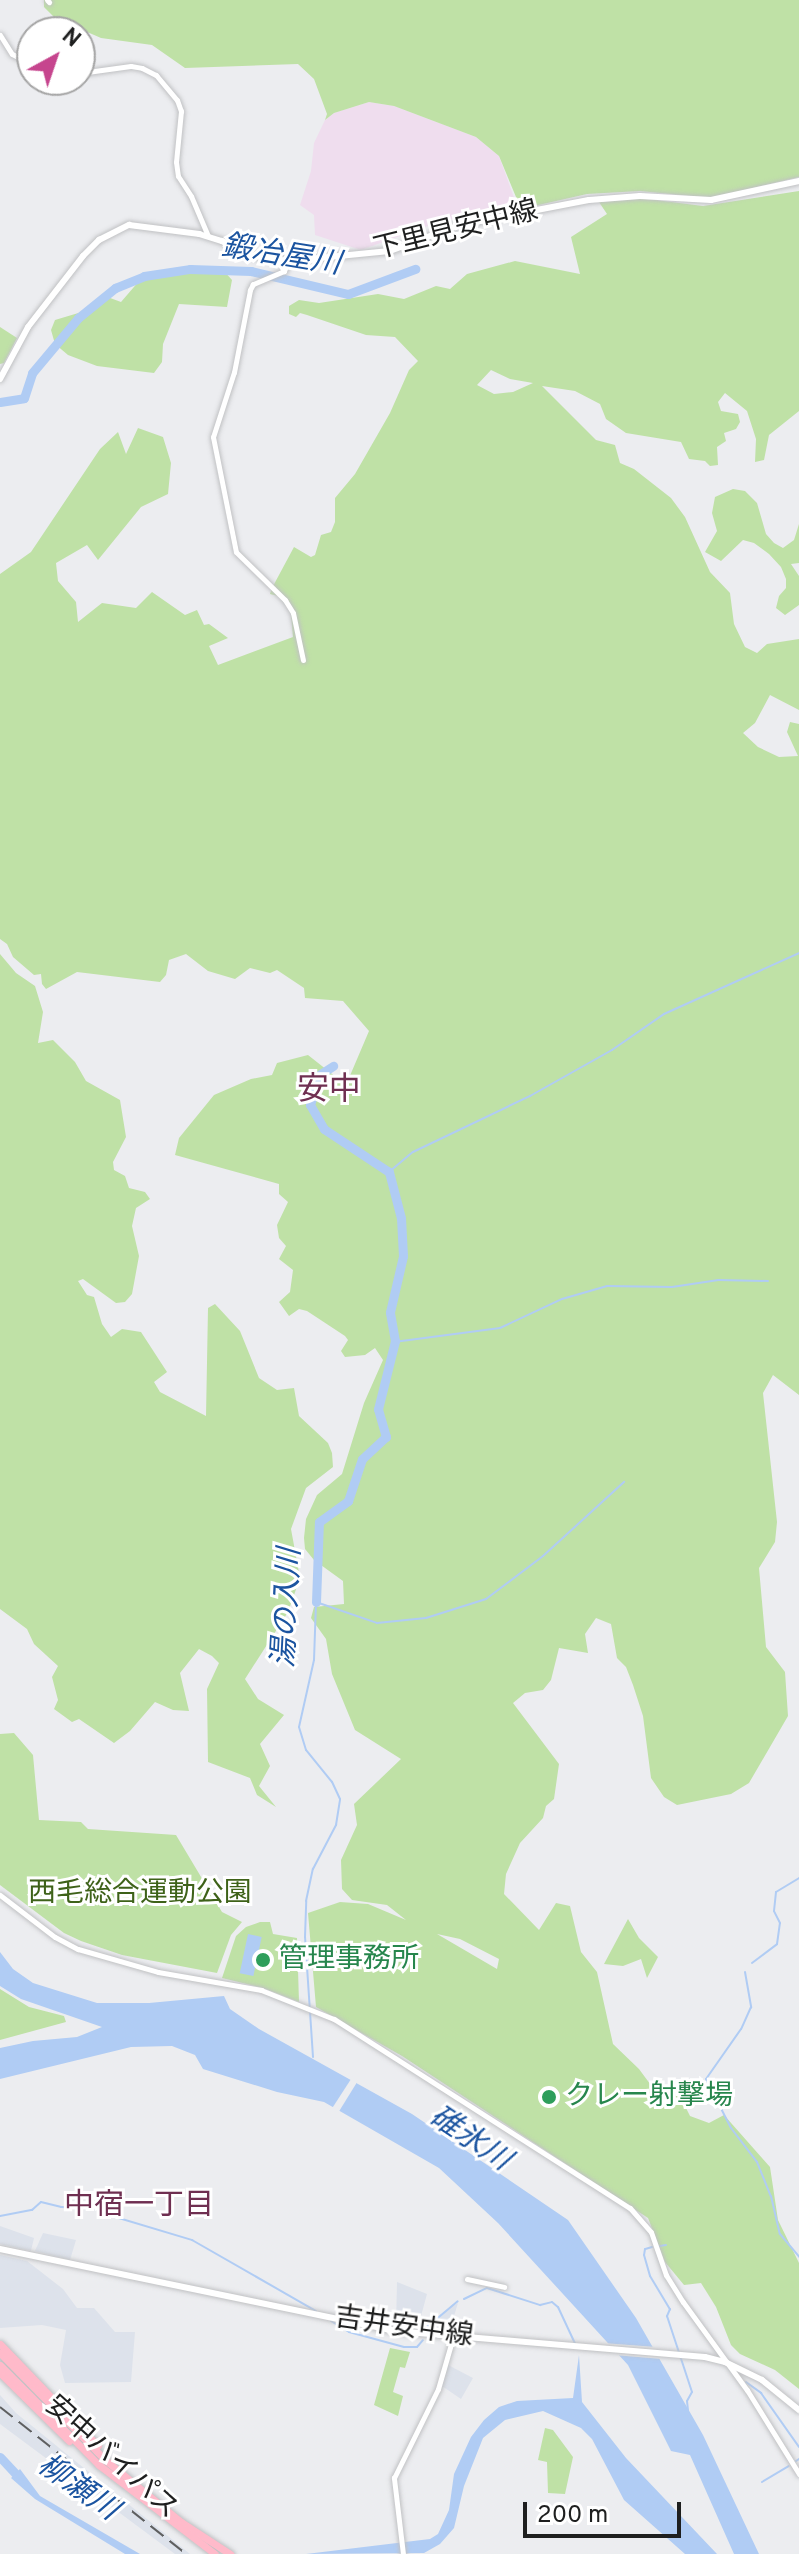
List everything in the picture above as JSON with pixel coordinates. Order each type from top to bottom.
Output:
[{"type":"highway","points":[[0,2344],[127,2478]]},
{"type":"highway","name":"安中バイパス","points":[[0,2353],[127,2478],[181,2522],[230,2554]]},
{"type":"highway","name":"安中バイパス","points":[[0,2365],[99,2465],[215,2554]]},
{"type":"highway","points":[[0,2373],[61,2435],[99,2465]]},
{"type":"main road","name":"下里見安中線","points":[[0,379],[28,327],[99,240],[129,225],[208,236],[248,255],[288,261],[390,251],[459,225],[589,200],[640,196],[711,200],[799,181]]},
{"type":"main road","name":"吉井安中線","points":[[0,2249],[360,2325],[453,2337],[694,2356],[725,2362],[762,2380],[799,2410]]},
{"type":"street","points":[[0,35],[16,56]]},
{"type":"street","points":[[96,71],[131,66],[142,68],[156,75],[177,100],[181,111],[176,162],[178,176],[191,196],[208,236]]},
{"type":"street","points":[[288,261],[284,271],[253,284],[250,290],[234,372],[213,437],[236,552],[285,600],[293,613],[303,660]]},
{"type":"street","points":[[0,1895],[67,1944],[158,1972],[261,1990],[310,2009],[368,2039],[637,2214],[651,2232],[670,2282],[799,2474]]},
{"type":"street","points":[[467,2279],[504,2287]]},
{"type":"street","points":[[403,2554],[394,2478],[438,2389],[453,2337]]},
{"type":"shaded area","points":[[369,102],[394,106],[476,137],[499,156],[517,206],[439,222],[361,250],[315,235],[314,215],[300,205],[311,171],[314,143],[325,120],[334,113]]},
{"type":"shaded area","points":[[0,2226],[34,2238],[31,2251],[0,2244]]},
{"type":"shaded area","points":[[43,2233],[76,2240],[70,2260],[35,2251]]},
{"type":"shaded area","points":[[0,2255],[27,2261],[63,2289],[77,2308],[94,2308],[115,2332],[135,2332],[131,2382],[65,2383],[60,2365],[66,2330],[42,2325],[0,2328]]},
{"type":"shaded area","points":[[397,2282],[427,2294],[418,2327],[396,2325]]},
{"type":"shaded area","points":[[458,2303],[450,2329],[428,2328],[451,2307]]},
{"type":"shaded area","points":[[448,2365],[473,2378],[461,2399],[442,2386]]},
{"type":"shaded area","points":[[0,2395],[16,2413],[190,2554],[175,2554],[0,2424]]},
{"type":"green space","points":[[44,0],[799,0],[799,177],[711,198],[640,191],[587,194],[521,209],[499,156],[476,137],[394,106],[369,102],[334,113],[325,120],[327,114],[314,79],[298,64],[185,68],[152,45],[96,36],[96,16],[53,16],[44,7]]},
{"type":"green space","points":[[799,191],[799,411],[769,435],[764,460],[755,462],[756,439],[747,411],[725,393],[718,402],[721,411],[738,414],[740,422],[736,429],[724,433],[726,441],[717,447],[718,465],[710,466],[705,461],[689,459],[681,442],[626,433],[606,419],[600,404],[575,391],[542,386],[596,440],[615,445],[620,463],[634,469],[671,498],[685,517],[710,572],[730,593],[734,624],[745,647],[757,653],[767,644],[799,639],[799,710],[770,695],[755,723],[743,733],[758,747],[779,757],[798,756],[787,732],[790,722],[799,724],[799,1395],[773,1375],[763,1393],[777,1522],[775,1542],[759,1568],[766,1647],[785,1672],[788,1716],[749,1783],[731,1794],[677,1805],[664,1797],[651,1778],[643,1716],[633,1685],[626,1667],[617,1658],[611,1624],[596,1618],[585,1634],[588,1653],[559,1648],[551,1680],[543,1690],[525,1693],[513,1703],[559,1764],[554,1799],[546,1806],[543,1818],[520,1843],[506,1874],[504,1894],[539,1930],[556,1903],[570,1906],[581,1952],[597,1972],[613,2044],[639,2069],[656,2092],[680,2096],[690,2116],[709,2123],[724,2115],[770,2167],[778,2220],[799,2263],[799,2389],[775,2370],[740,2354],[731,2345],[716,2307],[701,2283],[684,2285],[665,2262],[648,2218],[402,2056],[316,2007],[308,1913],[340,1902],[368,1904],[406,1920],[387,1905],[352,1900],[342,1889],[341,1860],[357,1825],[354,1804],[401,1759],[355,1730],[332,1674],[326,1639],[311,1618],[314,1607],[344,1604],[343,1581],[314,1560],[305,1549],[304,1538],[306,1519],[317,1495],[342,1474],[364,1403],[383,1360],[375,1348],[365,1355],[345,1357],[341,1351],[348,1340],[345,1336],[307,1311],[299,1309],[289,1316],[279,1302],[290,1292],[293,1270],[279,1259],[286,1246],[279,1238],[277,1225],[288,1202],[279,1194],[279,1184],[175,1155],[179,1138],[214,1095],[251,1079],[272,1075],[277,1063],[308,1055],[346,1085],[369,1031],[343,1001],[305,998],[304,988],[277,970],[270,973],[250,968],[235,979],[208,971],[186,954],[169,960],[166,975],[160,982],[77,972],[46,989],[41,974],[34,975],[13,957],[7,944],[0,939],[0,574],[31,552],[100,449],[118,432],[126,454],[138,428],[163,437],[171,463],[168,494],[141,507],[98,560],[87,545],[56,563],[58,581],[76,602],[78,622],[102,603],[136,608],[152,592],[185,615],[197,610],[204,625],[209,624],[228,638],[209,646],[218,665],[293,637],[291,614],[282,597],[270,594],[272,588],[294,547],[311,557],[315,555],[321,535],[331,532],[335,522],[335,498],[355,474],[390,413],[409,370],[418,361],[395,337],[366,335],[300,313],[296,317],[289,314],[289,306],[299,300],[319,303],[378,294],[404,299],[436,286],[450,289],[467,274],[515,261],[580,274],[571,237],[607,214],[599,202],[640,198],[703,206]],"holes":[[[491,370],[510,379],[533,383],[513,392],[494,394],[477,385]],[[437,1934],[460,1939],[499,1959],[497,1969]]]},
{"type":"green space","points":[[194,268],[223,270],[232,280],[227,307],[179,304],[163,344],[162,362],[154,373],[97,366],[68,355],[55,344],[51,330],[55,320],[85,311],[102,295],[121,302],[146,273]]},
{"type":"green space","points":[[0,327],[17,338],[4,363],[0,364]]},
{"type":"green space","points":[[733,489],[745,491],[757,503],[766,534],[783,548],[794,540],[799,524],[799,563],[791,564],[799,576],[799,605],[785,615],[776,608],[779,596],[786,588],[786,579],[781,567],[769,554],[754,543],[743,540],[721,561],[705,552],[717,531],[712,513],[715,497]]},
{"type":"green space","points":[[0,954],[16,973],[35,986],[43,1012],[38,1043],[53,1040],[75,1062],[86,1081],[120,1100],[126,1137],[113,1162],[114,1170],[125,1176],[129,1188],[145,1192],[150,1199],[136,1208],[132,1226],[139,1256],[132,1294],[125,1302],[116,1303],[83,1279],[78,1281],[87,1295],[94,1297],[102,1324],[111,1337],[122,1329],[141,1332],[167,1372],[154,1382],[160,1392],[206,1416],[208,1308],[215,1304],[240,1331],[259,1378],[277,1390],[294,1388],[299,1416],[328,1443],[332,1453],[333,1467],[306,1488],[291,1529],[300,1578],[288,1612],[245,1679],[258,1699],[284,1715],[260,1744],[270,1766],[259,1786],[276,1807],[257,1795],[250,1778],[208,1762],[207,1689],[219,1663],[212,1656],[199,1649],[180,1673],[189,1711],[173,1710],[155,1702],[130,1731],[114,1743],[79,1719],[72,1722],[54,1709],[58,1700],[52,1677],[58,1666],[34,1644],[27,1629],[0,1609]]},
{"type":"green space","name":"西毛総合運動公園","points":[[14,1733],[33,1755],[39,1820],[81,1822],[88,1829],[176,1835],[222,1912],[242,1922],[231,1935],[217,1973],[122,1955],[81,1941],[64,1933],[0,1885],[0,1734]]},
{"type":"green space","points":[[628,1919],[639,1938],[658,1957],[647,1978],[641,1959],[623,1966],[604,1964]]},
{"type":"green space","name":"管理事務所","points":[[270,1922],[273,1934],[297,1938],[299,2002],[263,1988],[222,1978],[236,1936],[246,1927]]},
{"type":"green space","points":[[0,1989],[29,2007],[64,2016],[66,2022],[0,2040]]},
{"type":"green space","points":[[390,2348],[410,2352],[405,2368],[400,2367],[393,2392],[403,2396],[398,2416],[374,2405]]},
{"type":"green space","points":[[545,2428],[553,2430],[573,2457],[565,2494],[548,2493],[547,2462],[538,2460]]},
{"type":"water","points":[[248,1934],[262,1937],[253,1976],[240,1973]]},
{"type":"water","points":[[0,1952],[13,1969],[33,1983],[97,2003],[149,2003],[224,1996],[230,2009],[259,2029],[412,2114],[568,2220],[636,2318],[703,2435],[759,2554],[734,2554],[690,2455],[671,2451],[628,2365],[498,2223],[439,2168],[324,2102],[277,2092],[203,2069],[195,2055],[172,2046],[131,2047],[0,2079],[0,2048],[77,2037],[102,2027],[21,1999],[0,1986]]},
{"type":"water","points":[[579,2355],[582,2402],[626,2458],[717,2554],[685,2554],[624,2500],[592,2439],[581,2428],[543,2411],[505,2420],[483,2438],[464,2486],[454,2528],[440,2544],[424,2553],[306,2554],[430,2539],[438,2534],[449,2510],[454,2474],[471,2437],[484,2420],[499,2407],[517,2401],[573,2398]]},
{"type":"water","points":[[20,2469],[40,2496],[140,2554],[125,2554],[35,2499],[11,2478]]},
{"type":"pier","points":[[353,2076],[359,2079],[338,2113],[331,2110]]},
{"type":"pier","points":[[603,2343],[656,2347],[662,2359],[614,2355]]},
{"type":"waterway","name":"鍛冶屋川","points":[[0,402],[24,398],[32,373],[78,318],[115,288],[144,276],[190,269],[251,271],[348,294],[415,269]]},
{"type":"waterway","points":[[389,1172],[413,1152],[530,1096],[612,1050],[664,1014],[799,953]]},
{"type":"waterway","name":"湯の入川","points":[[316,1602],[319,1522],[348,1501],[362,1459],[386,1437],[378,1409],[395,1341],[390,1312],[403,1256],[401,1218],[389,1172],[324,1129],[310,1105],[319,1075],[333,1066]]},
{"type":"waterway","points":[[394,1342],[500,1328],[562,1299],[607,1286],[672,1287],[718,1280],[768,1281]]},
{"type":"waterway","name":"湯の入川","points":[[313,2057],[305,1937],[306,1901],[313,1869],[336,1825],[340,1799],[332,1782],[306,1750],[299,1727],[314,1660],[316,1602],[377,1623],[426,1618],[486,1599],[543,1556],[624,1482]]},
{"type":"waterway","points":[[752,1963],[777,1944],[780,1923],[774,1911],[776,1892],[799,1878]]},
{"type":"waterway","points":[[745,1972],[751,2007],[741,2029],[706,2079],[731,2128],[757,2162],[771,2196],[780,2234],[799,2257]]},
{"type":"waterway","points":[[0,2216],[32,2210],[41,2202],[61,2207],[95,2208],[192,2240],[316,2311]]},
{"type":"waterway","points":[[660,2246],[666,2245]]},
{"type":"waterway","points":[[652,2247],[645,2249],[644,2255],[650,2276],[670,2309],[667,2316],[692,2392],[687,2401],[688,2411]]},
{"type":"waterway","points":[[464,2299],[487,2288],[540,2305],[552,2302],[558,2307],[575,2343]]},
{"type":"waterway","points":[[427,2327],[458,2301]]},
{"type":"waterway","points":[[331,2321],[349,2332],[404,2347],[417,2347],[423,2340]]},
{"type":"waterway","points":[[746,2382],[761,2393],[799,2447]]},
{"type":"waterway","name":"柳瀬川","points":[[0,2457],[22,2481]]},
{"type":"waterway","points":[[762,2482],[789,2466]]},
{"type":"railway","points":[[0,2407],[186,2554]]},
{"type":"place","name":"管理事務所","points":[[263,1960]]},
{"type":"place","name":"クレー射撃場","points":[[549,2097]]},
{"type":"district","name":"安中","points":[[329,1091]]},
{"type":"district","name":"中宿一丁目","points":[[139,2207]]},
{"type":"water label","name":"碓氷川","points":[[469,2140]]}]
